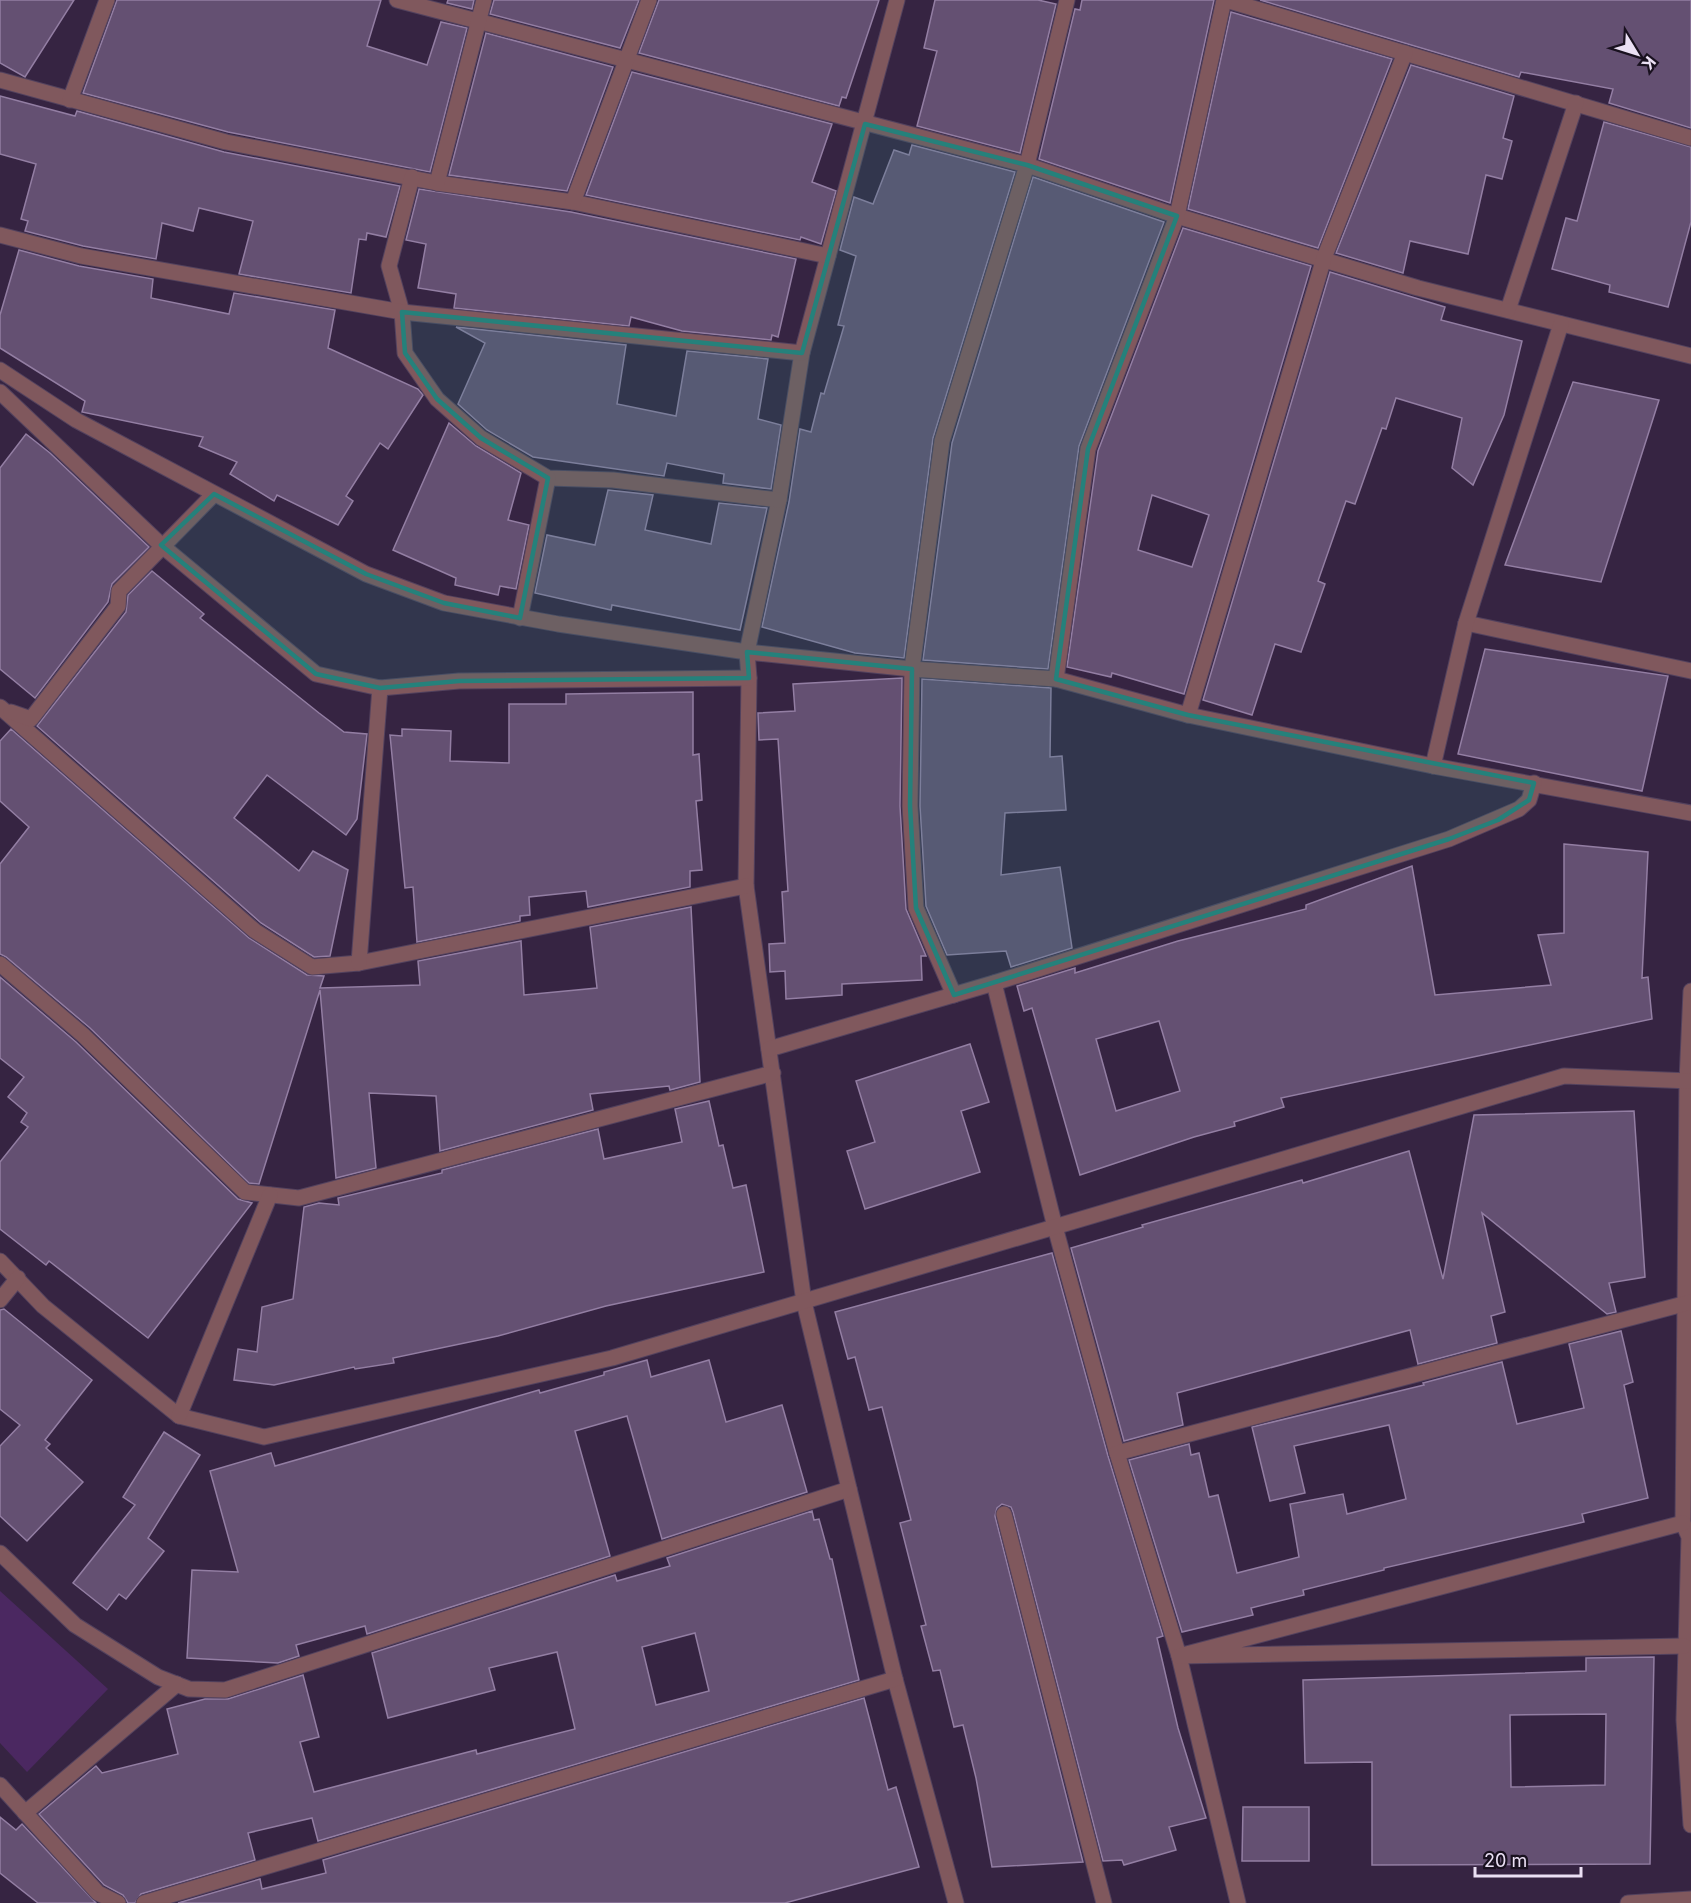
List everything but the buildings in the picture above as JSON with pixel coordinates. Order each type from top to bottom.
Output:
[{"type":"street","points":[[70,100],[107,0]]},
{"type":"street","points":[[397,0],[1027,165],[1177,216],[1324,258],[1418,288],[1691,357]]},
{"type":"street","points":[[437,183],[484,0]]},
{"type":"street","points":[[573,202],[649,0]]},
{"type":"street","points":[[897,0],[802,353],[779,500],[747,652],[749,678],[746,886],[804,1302],[895,1679],[956,1903]]},
{"type":"street","points":[[954,995],[916,908],[910,806],[912,669],[942,441],[1027,165],[1067,0]]},
{"type":"street","points":[[1056,679],[1088,449],[1177,216],[1225,0],[1691,138]]},
{"type":"street","points":[[1188,716],[1324,258],[1405,53]]},
{"type":"street","points":[[0,81],[226,142],[437,183],[573,202],[828,256]]},
{"type":"street","points":[[1508,310],[1576,103]]},
{"type":"street","points":[[412,177],[389,266],[402,312],[405,353],[436,399],[481,438],[548,478],[613,480],[779,500]]},
{"type":"street","points":[[0,235],[81,256],[402,312],[802,353]]},
{"type":"street","points":[[1433,766],[1466,623],[1561,324]]},
{"type":"street","points":[[0,370],[76,420],[366,574],[444,603],[520,618],[747,652],[912,669],[1056,679],[1188,716],[1433,766],[1691,813]]},
{"type":"street","points":[[0,392],[161,545],[316,674],[380,688],[459,681],[749,678]]},
{"type":"street","points":[[520,618],[548,478]]},
{"type":"street","points":[[0,709],[31,719],[118,606],[119,591],[161,545],[214,494]]},
{"type":"street","points":[[1466,623],[1691,671]]},
{"type":"street","points":[[358,963],[380,688]]},
{"type":"street","points":[[0,709],[255,931],[312,967],[358,963],[746,886]]},
{"type":"street","points":[[769,1049],[994,983],[1449,839],[1518,810],[1529,800],[1534,783]]},
{"type":"street","points":[[0,964],[83,1035],[244,1192],[299,1198],[772,1073]]},
{"type":"street","points":[[994,983],[1055,1227],[1117,1453],[1179,1656],[1238,1903]]},
{"type":"street","points":[[1690,1818],[1684,1720],[1684,1646],[1688,1532],[1691,991]]},
{"type":"street","points":[[0,1262],[43,1306],[179,1416],[264,1437],[612,1358],[1564,1076],[1689,1081]]},
{"type":"street","points":[[179,1416],[270,1195]]},
{"type":"street","points":[[0,1300],[18,1278]]},
{"type":"street","points":[[1117,1453],[1689,1301]]},
{"type":"street","points":[[0,1552],[75,1625],[158,1677],[189,1689],[225,1690],[849,1489]]},
{"type":"street","points":[[1004,1514],[1104,1903]]},
{"type":"street","points":[[1179,1656],[1688,1532]]},
{"type":"street","points":[[1179,1656],[1684,1646]]},
{"type":"street","points":[[144,1903],[895,1679]]},
{"type":"street","points":[[25,1813],[177,1684]]},
{"type":"street","points":[[0,1785],[98,1893],[114,1903]]},
{"type":"street","points":[[1628,1903],[1691,1899]]},
{"type":"highlighted area","points":[[865,124],[1027,165],[1177,216],[1088,449],[1056,679],[1188,715],[1534,783],[1529,800],[1498,820],[1449,839],[954,995],[916,908],[910,806],[912,669],[747,652],[749,678],[459,681],[380,688],[316,674],[161,545],[214,494],[366,574],[444,603],[520,618],[548,478],[481,438],[437,399],[405,353],[402,312],[802,353]]},
{"type":"shaded area","points":[[0,1591],[108,1689],[27,1772],[0,1743]]}]
